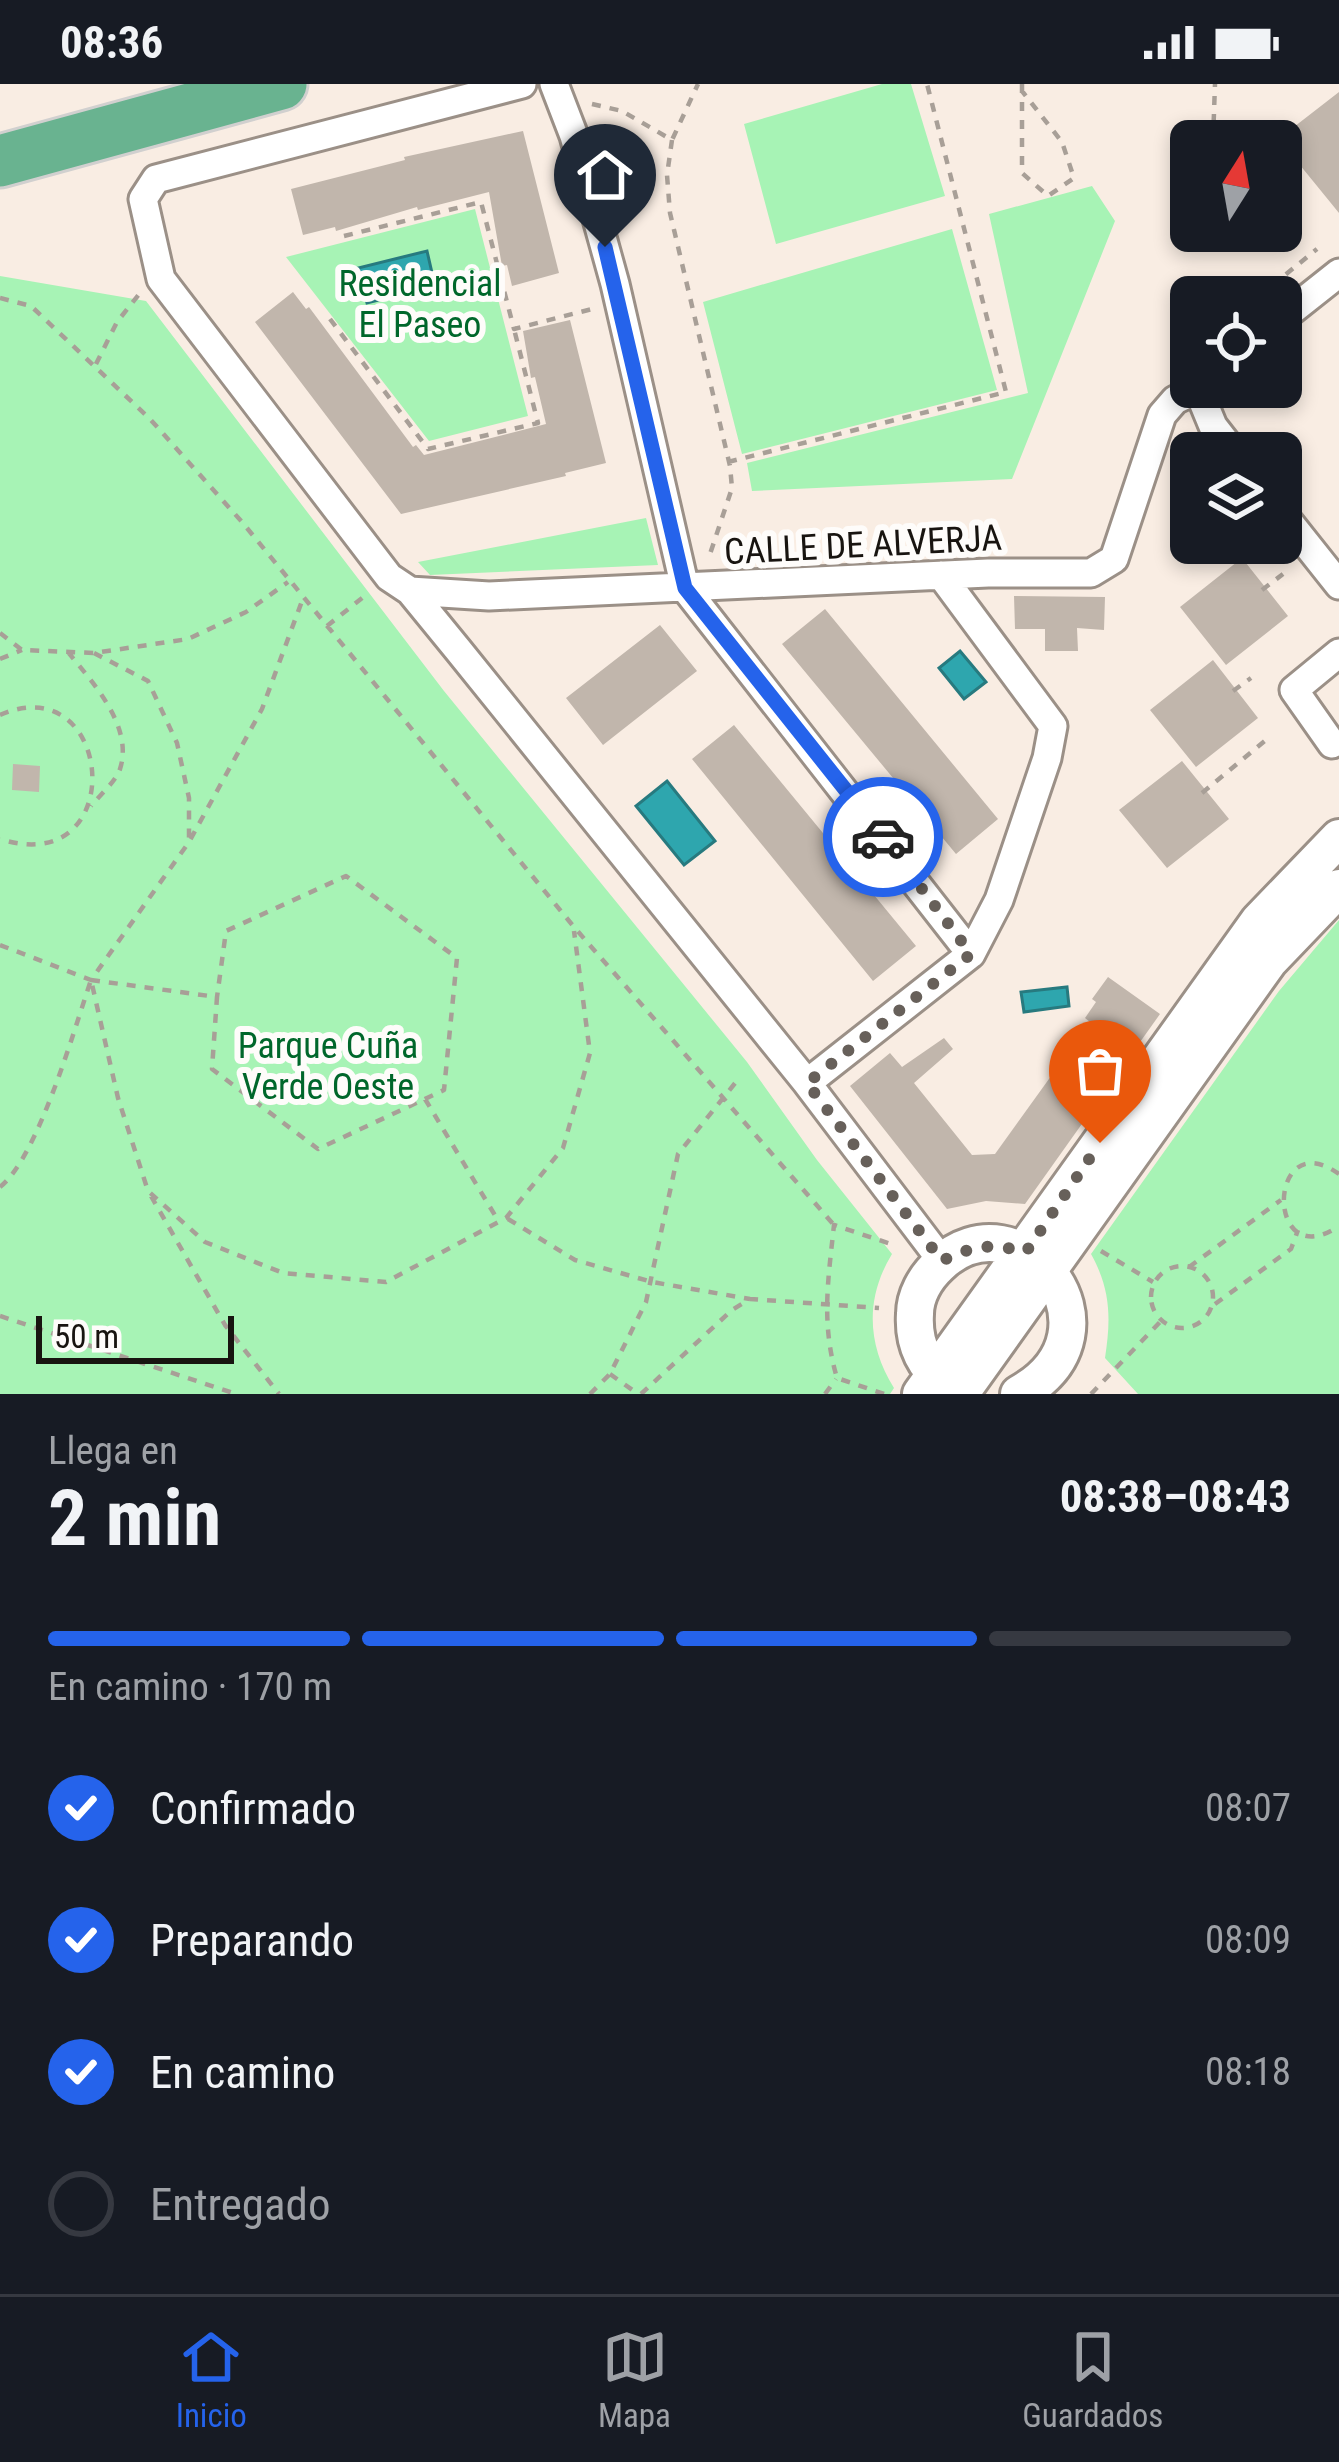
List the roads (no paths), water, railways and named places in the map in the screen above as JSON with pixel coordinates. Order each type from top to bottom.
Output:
[{"type":"highway","points":[[0,133],[183,84]]},
{"type":"highway","points":[[0,161],[281,84]]},
{"type":"street","points":[[522,84],[156,179],[143,199],[161,280],[389,577],[410,591],[807,1083],[942,1261]]},
{"type":"street","points":[[554,84],[574,136],[615,284],[685,588],[971,954]]},
{"type":"street","points":[[1302,302],[1339,272]]},
{"type":"street","name":"CALLE DE ALVERJA","points":[[410,591],[489,596],[941,575],[1091,573],[1114,559],[1162,415],[1170,406]]},
{"type":"street","points":[[1302,538],[1339,585]]},
{"type":"street","points":[[807,1083],[971,954],[999,900],[1047,758],[1053,726],[941,575]]},
{"type":"street","points":[[1332,744],[1294,689],[1339,652]]},
{"type":"street","points":[[1040,1389],[1062,1352],[1069,1325],[1064,1296],[1037,1261],[998,1244],[968,1247],[942,1261],[925,1280],[915,1306],[914,1334],[949,1390],[1037,1261],[1259,921],[1339,838]]},
{"type":"street","points":[[1037,1261],[1269,962],[1339,888]]},
{"type":"water","points":[[427,251],[435,286],[367,303],[358,268]]},
{"type":"water","points":[[960,651],[986,682],[964,699],[939,668]]},
{"type":"water","points":[[667,781],[715,841],[684,865],[636,806]]},
{"type":"water","points":[[1067,987],[1069,1006],[1024,1012],[1021,992]]},
{"type":"park label","name":"Residencial El Paseo","points":[[420,304]]},
{"type":"park label","name":"Parque Cuña Verde Oeste","points":[[328,1066]]}]
